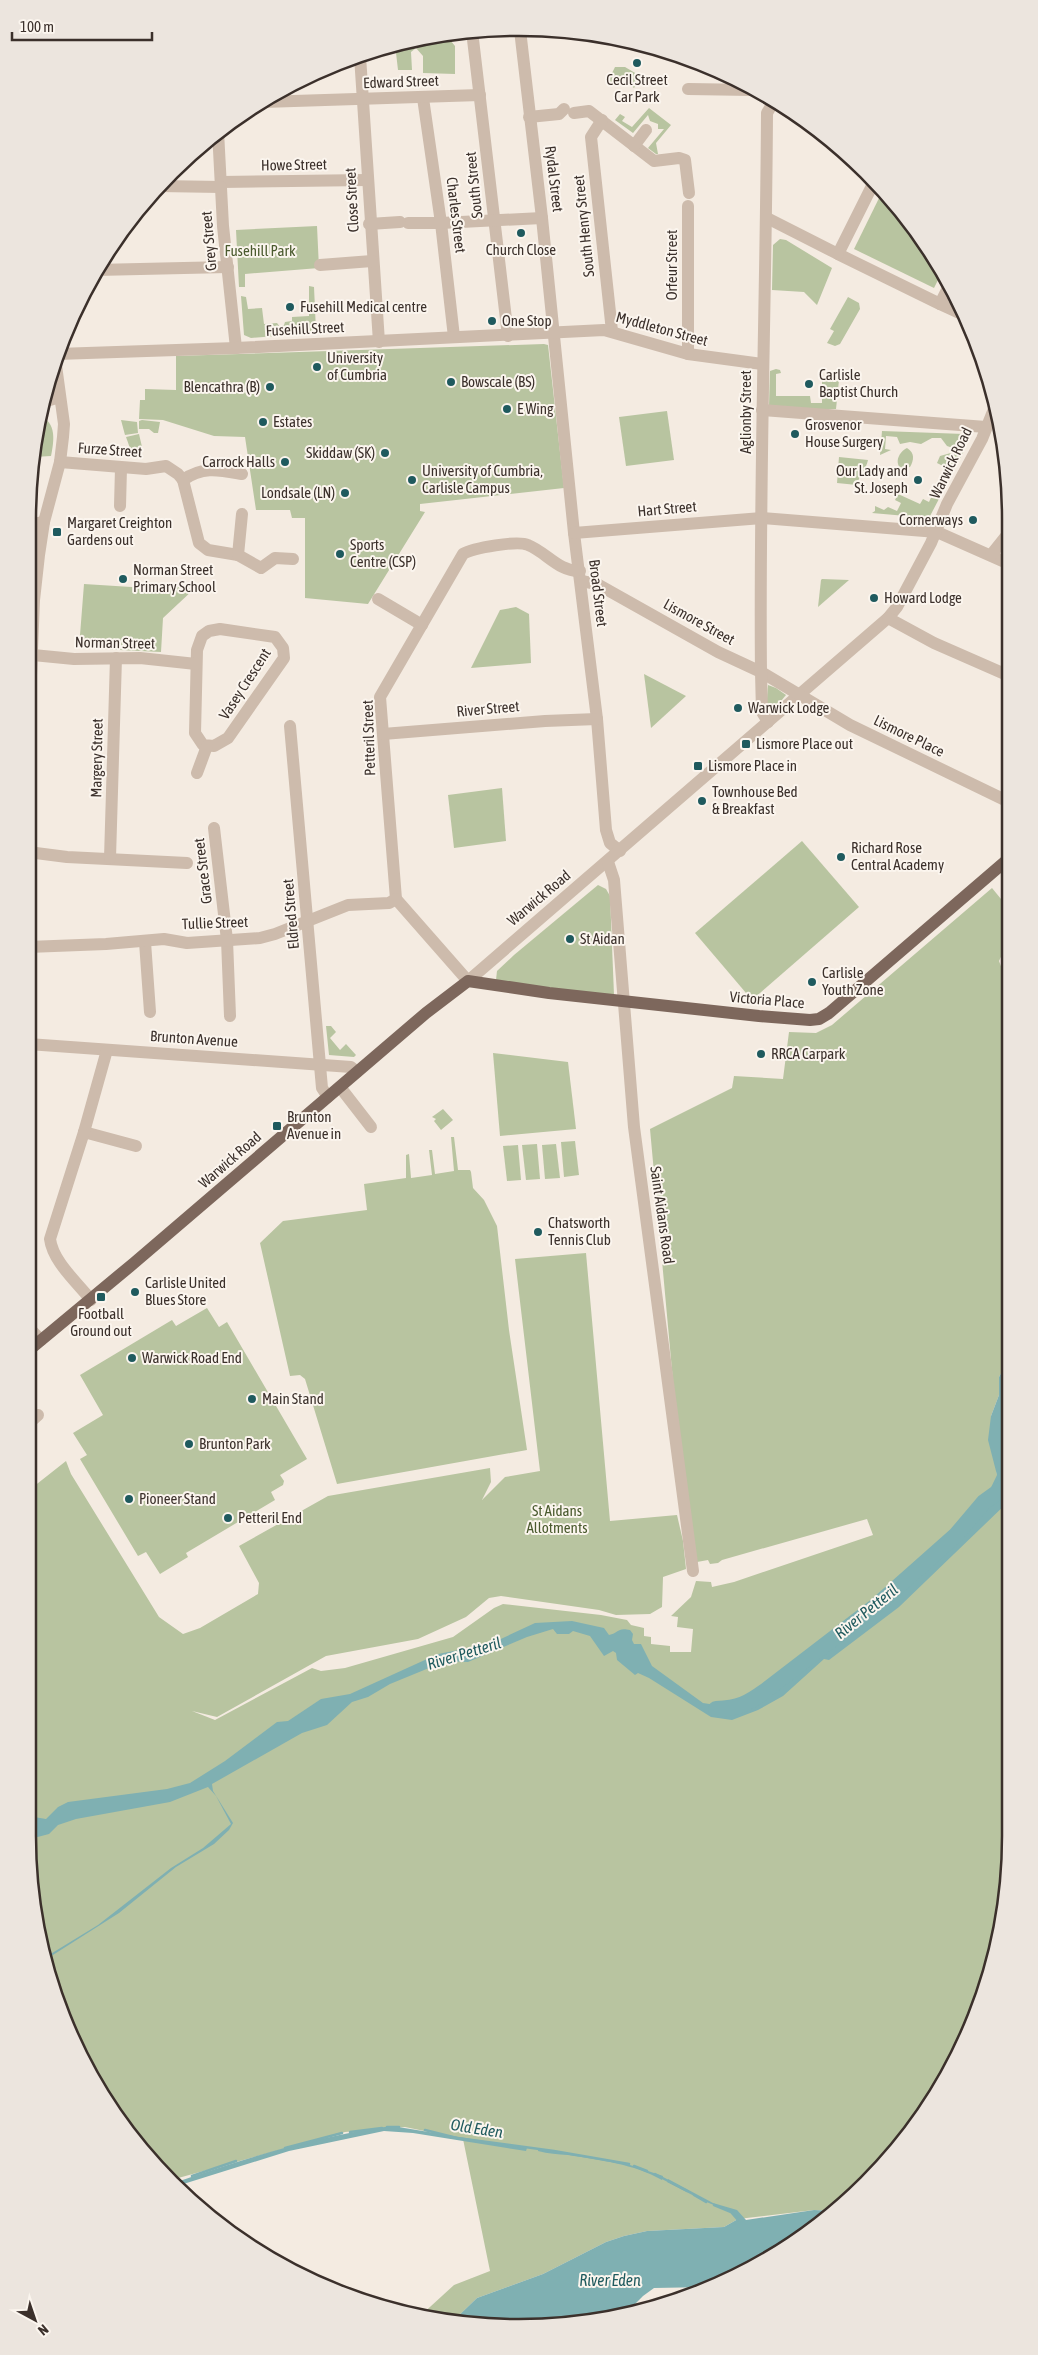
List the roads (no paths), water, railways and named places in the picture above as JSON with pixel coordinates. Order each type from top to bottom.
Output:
[{"type":"main road","name":"Victoria Place","points":[[468,981],[624,1002],[766,1017],[819,1019],[829,1013],[1002,865]]},
{"type":"main road","name":"Warwick Road","points":[[36,1344],[426,1013],[468,981]]},
{"type":"street","name":"Rydal Street","points":[[521,36],[554,333]]},
{"type":"street","name":"South Street","points":[[473,38],[508,336]]},
{"type":"street","name":"Close Street","points":[[360,63],[369,224],[379,342]]},
{"type":"street","points":[[688,90],[740,90]]},
{"type":"street","name":"Edward Street","points":[[277,102],[480,95]]},
{"type":"street","name":"Charles Street","points":[[423,98],[441,224],[454,337]]},
{"type":"street","name":"Aglionby Street","points":[[768,722],[762,712],[761,672],[762,364],[767,113],[770,107]]},
{"type":"street","points":[[530,118],[569,111],[589,112],[654,161],[679,158],[685,160],[687,164],[689,193]]},
{"type":"street","name":"South Henry Street","points":[[602,120],[591,137],[612,331]]},
{"type":"street","points":[[634,146],[646,130]]},
{"type":"street","name":"Grey Street","points":[[219,141],[236,348]]},
{"type":"street","name":"Howe Street","points":[[171,186],[367,180]]},
{"type":"street","points":[[838,254],[871,189]]},
{"type":"street","name":"Orfeur Street","points":[[688,206],[688,354]]},
{"type":"street","points":[[369,224],[404,222],[441,224],[542,218]]},
{"type":"street","points":[[766,218],[955,311]]},
{"type":"street","points":[[320,265],[372,261]]},
{"type":"street","points":[[106,270],[228,267]]},
{"type":"street","points":[[940,304],[945,293]]},
{"type":"street","name":"Myddleton Street","points":[[554,333],[612,331],[688,354],[762,364]]},
{"type":"street","name":"Fusehill Street","points":[[66,354],[379,342],[554,333]]},
{"type":"street","name":"Broad Street","points":[[554,333],[574,533],[581,576],[597,719],[606,830],[610,843],[620,851]]},
{"type":"street","points":[[36,570],[44,522],[60,462],[64,424],[58,379]]},
{"type":"street","points":[[52,399],[60,397]]},
{"type":"street","points":[[762,410],[986,427]]},
{"type":"street","name":"Warwick Road","points":[[468,981],[608,862],[888,618],[897,606],[937,532],[948,504],[990,417]]},
{"type":"street","name":"Furze Street","points":[[60,462],[146,469],[166,466],[183,480]]},
{"type":"street","points":[[120,506],[121,468]]},
{"type":"street","points":[[242,474],[206,469],[183,480],[199,542],[208,550],[238,555],[260,573],[275,558],[293,559]]},
{"type":"street","points":[[238,555],[242,514]]},
{"type":"street","name":"Hart Street","points":[[574,533],[762,518],[937,532],[1002,561]]},
{"type":"street","points":[[36,524],[44,522]]},
{"type":"street","points":[[991,556],[1002,541]]},
{"type":"street","name":"Petteril Street","points":[[396,899],[380,697],[459,560],[463,554],[471,549],[524,544],[581,576]]},
{"type":"street","name":"Lismore Street","points":[[581,576],[718,652],[761,672],[800,695]]},
{"type":"street","points":[[378,599],[422,625]]},
{"type":"street","points":[[888,618],[934,643],[1002,673]]},
{"type":"street","name":"Vasey Crescent","points":[[220,629],[275,637],[280,642],[284,653],[284,658],[272,677],[228,738],[214,746],[206,746],[200,742],[196,733],[196,664],[197,650],[202,636],[209,631],[220,629]]},
{"type":"street","name":"Norman Street","points":[[36,654],[196,664]]},
{"type":"street","name":"Margery Street","points":[[110,858],[116,658]]},
{"type":"street","name":"Lismore Place","points":[[800,695],[850,725],[906,754],[1002,799]]},
{"type":"street","name":"River Street","points":[[383,734],[545,721],[597,719]]},
{"type":"street","name":"Eldred Street","points":[[290,726],[320,1066],[323,1092],[328,1097]]},
{"type":"street","points":[[197,773],[206,746]]},
{"type":"street","name":"Grace Street","points":[[214,828],[227,940],[230,1016]]},
{"type":"street","points":[[36,853],[187,862]]},
{"type":"street","name":"Saint Aidans Road","points":[[608,862],[614,880],[634,1127],[693,1571]]},
{"type":"street","points":[[396,899],[468,981]]},
{"type":"street","name":"Tullie Street","points":[[36,947],[145,942],[164,939],[187,943],[267,936],[348,905],[389,903],[396,899]]},
{"type":"street","points":[[145,942],[150,1012]]},
{"type":"street","name":"Brunton Avenue","points":[[36,1045],[351,1067],[357,1072]]},
{"type":"street","points":[[90,1300],[56,1256],[51,1247],[50,1239],[84,1132],[106,1050]]},
{"type":"street","points":[[340,1086],[371,1127]]},
{"type":"street","points":[[84,1132],[136,1146]]},
{"type":"street","points":[[36,1335],[41,1340]]},
{"type":"water","points":[[1002,1372],[1002,1508],[899,1607],[829,1660],[824,1659],[783,1696],[758,1710],[732,1720],[711,1717],[649,1678],[638,1673],[635,1675],[617,1660],[616,1653],[613,1651],[604,1656],[590,1636],[573,1631],[569,1634],[557,1634],[553,1629],[527,1637],[468,1662],[441,1661],[434,1663],[429,1668],[390,1684],[368,1697],[352,1702],[327,1725],[302,1733],[212,1784],[213,1791],[233,1823],[229,1830],[214,1844],[176,1867],[119,1913],[52,1956],[51,1954],[98,1925],[171,1868],[203,1848],[231,1824],[216,1796],[208,1787],[170,1802],[76,1819],[58,1825],[49,1834],[36,1837],[36,1817],[46,1819],[58,1807],[68,1802],[167,1789],[190,1783],[225,1761],[277,1722],[288,1721],[321,1699],[350,1694],[438,1654],[490,1644],[535,1623],[572,1621],[604,1628],[609,1635],[626,1629],[630,1630],[633,1634],[632,1640],[634,1644],[641,1644],[652,1666],[703,1703],[735,1708],[746,1704],[877,1605],[956,1535],[984,1502],[997,1475],[988,1440],[991,1416],[999,1395],[999,1377]]},
{"type":"water","points":[[392,2126],[527,2148],[526,2151],[413,2133],[384,2131],[289,2151],[185,2184],[182,2180],[282,2149],[364,2130]]},
{"type":"water","points":[[538,2149],[624,2163],[663,2176],[662,2180],[640,2170],[616,2163],[546,2153],[538,2151]]},
{"type":"water","name":"River Eden","points":[[668,2179],[713,2203],[737,2210],[746,2220],[814,2210],[823,2210],[787,2237],[733,2269],[689,2287],[654,2288],[635,2304],[582,2315],[551,2318],[519,2319],[459,2315],[477,2298],[543,2274],[606,2242],[647,2231],[724,2227],[738,2219],[731,2212],[667,2182]]},
{"type":"waterway","name":"River Petteril","points":[[716,1709],[731,1708],[753,1699],[877,1605],[956,1535],[984,1502],[1002,1489]]},
{"type":"waterway","name":"Old Eden","points":[[387,2127],[399,2127]]},
{"type":"waterway","name":"Old Eden","points":[[350,2132],[382,2128]]},
{"type":"waterway","name":"Old Eden","points":[[425,2130],[457,2138],[554,2151],[629,2164]]},
{"type":"waterway","name":"Old Eden","points":[[285,2148],[342,2133]]},
{"type":"waterway","name":"Old Eden","points":[[192,2176],[236,2161]]},
{"type":"waterway","name":"Old Eden","points":[[634,2166],[647,2171]]},
{"type":"waterway","name":"Old Eden","points":[[655,2174],[687,2191]]},
{"type":"waterway","name":"Old Eden","points":[[694,2195],[706,2202]]},
{"type":"waterway","name":"Old Eden","points":[[714,2205],[731,2212],[738,2220]]},
{"type":"place","name":"Cecil Street Car Park","points":[[637,63]]},
{"type":"place","name":"Church Close","points":[[521,233]]},
{"type":"place","name":"Fusehill Medical centre","points":[[290,307]]},
{"type":"place","name":"One Stop","points":[[492,321]]},
{"type":"place","name":"University of Cumbria","points":[[317,367]]},
{"type":"place","name":"Bowscale (BS)","points":[[451,382]]},
{"type":"place","name":"Carlisle Baptist Church","points":[[809,384]]},
{"type":"place","name":"Blencathra (B)","points":[[270,387]]},
{"type":"place","name":"E Wing","points":[[507,409]]},
{"type":"place","name":"Estates","points":[[263,422]]},
{"type":"place","name":"Grosvenor House Surgery","points":[[795,434]]},
{"type":"place","name":"Skiddaw (SK)","points":[[385,453]]},
{"type":"place","name":"Carrock Halls","points":[[285,462]]},
{"type":"place","name":"University of Cumbria, Carlisle Campus","points":[[412,480]]},
{"type":"place","name":"Our Lady and St. Joseph","points":[[918,480]]},
{"type":"place","name":"Londsale (LN)","points":[[345,493]]},
{"type":"place","name":"Cornerways","points":[[973,520]]},
{"type":"place","name":"Margaret Creighton Gardens out","points":[[57,532]]},
{"type":"place","name":"Sports Centre (CSP)","points":[[340,554]]},
{"type":"place","name":"Norman Street Primary School","points":[[123,579]]},
{"type":"place","name":"Howard Lodge","points":[[874,598]]},
{"type":"place","name":"Warwick Lodge","points":[[738,708]]},
{"type":"place","name":"Lismore Place out","points":[[746,744]]},
{"type":"place","name":"Lismore Place in","points":[[698,766]]},
{"type":"place","name":"Townhouse Bed & Breakfast","points":[[702,801]]},
{"type":"place","name":"Richard Rose Central Academy","points":[[841,857]]},
{"type":"place","name":"St Aidan","points":[[570,939]]},
{"type":"place","name":"Carlisle Youth Zone","points":[[812,982]]},
{"type":"place","name":"RRCA Carpark","points":[[761,1054]]},
{"type":"place","name":"Brunton Avenue in","points":[[277,1126]]},
{"type":"place","name":"Chatsworth Tennis Club","points":[[538,1232]]},
{"type":"place","name":"Carlisle United Blues Store","points":[[135,1292]]},
{"type":"place","name":"Football Ground out","points":[[101,1297]]},
{"type":"place","name":"Warwick Road End","points":[[132,1358]]},
{"type":"place","name":"Main Stand","points":[[252,1399]]},
{"type":"place","name":"Brunton Park","points":[[189,1444]]},
{"type":"place","name":"Pioneer Stand","points":[[129,1499]]},
{"type":"place","name":"Petteril End","points":[[228,1518]]},
{"type":"park label","name":"Fusehill Park","points":[[260,251]]},
{"type":"park label","name":"St Aidans Allotments","points":[[557,1520]]}]
